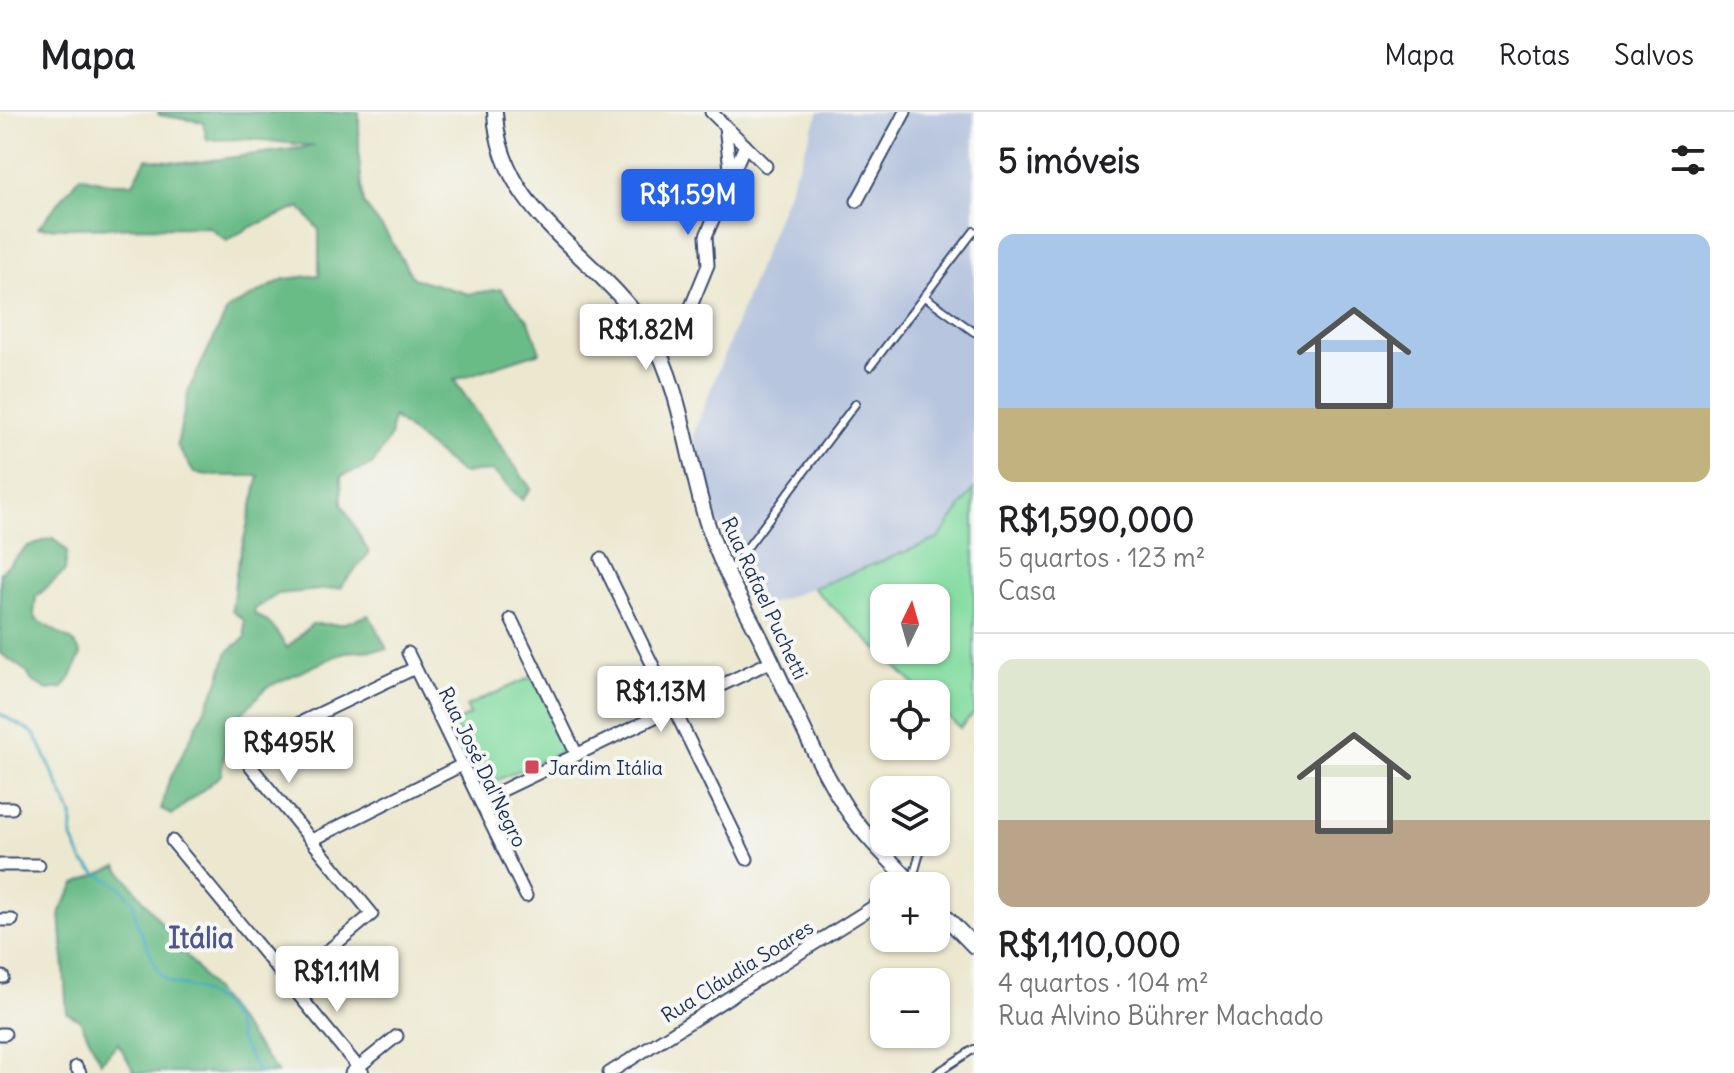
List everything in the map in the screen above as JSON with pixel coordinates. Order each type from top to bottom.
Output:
[{"type":"street","name":"Rua Rafael Puchetti","points":[[495,112],[500,149],[520,192],[631,311],[653,341],[666,369],[710,532],[728,573],[845,805],[899,872]]},
{"type":"street","points":[[711,112],[766,166]]},
{"type":"street","points":[[857,201],[905,112]]},
{"type":"street","points":[[725,126],[731,177]]},
{"type":"street","points":[[653,341],[682,328],[708,265],[706,236],[745,145]]},
{"type":"street","points":[[601,559],[747,859]]},
{"type":"street","points":[[511,619],[577,755]]},
{"type":"street","name":"Rua José Dal'Negro","points":[[408,653],[526,896]]},
{"type":"street","points":[[480,801],[772,661]]},
{"type":"street","points":[[289,983],[372,914],[239,752],[415,668]]},
{"type":"street","points":[[312,840],[462,765]]},
{"type":"street","points":[[172,841],[357,1071],[397,1036]]},
{"type":"street","points":[[0,865],[39,865]]},
{"type":"street","name":"Rua Cláudia Soares","points":[[609,1073],[870,909]]},
{"type":"street","points":[[950,921],[974,946]]},
{"type":"lane","points":[[870,367],[974,231]]},
{"type":"lane","points":[[924,296],[974,332]]},
{"type":"lane","points":[[728,573],[856,403]]},
{"type":"lane","points":[[937,1073],[974,1049]]},
{"type":"shaded area","points":[[819,112],[974,112],[974,488],[938,539],[760,608],[720,529],[693,435]]},
{"type":"green space","points":[[158,112],[359,112],[359,159],[364,204],[387,234],[413,278],[469,294],[501,289],[529,321],[540,352],[454,380],[531,489],[522,500],[493,471],[461,473],[393,417],[390,437],[372,465],[341,476],[342,504],[369,553],[340,588],[278,594],[255,609],[254,614],[269,623],[287,648],[312,624],[342,624],[369,615],[387,649],[345,652],[267,687],[234,722],[227,738],[221,775],[172,815],[161,810],[168,783],[218,683],[228,651],[245,638],[244,620],[232,611],[236,573],[259,476],[194,473],[177,445],[189,389],[228,309],[284,279],[319,275],[319,230],[300,207],[227,241],[209,227],[38,228],[80,176],[108,183],[133,183],[146,159],[191,163],[315,146],[252,139],[207,140],[203,122],[159,115]]},
{"type":"green space","points":[[974,489],[974,713],[960,728],[950,718],[950,680],[909,680],[893,664],[950,664],[950,584],[870,584],[870,642],[813,588],[938,539]]},
{"type":"green space","points":[[53,538],[67,551],[65,571],[36,597],[34,614],[37,620],[74,642],[81,654],[63,688],[48,690],[32,681],[26,671],[0,653],[0,573],[28,546]]},
{"type":"green space","points":[[534,676],[567,749],[482,787],[454,723],[470,715],[466,706]]},
{"type":"green space","points":[[117,866],[278,1073],[135,1073],[118,1043],[101,1062],[80,1020],[67,1013],[60,911],[75,884]]},
{"type":"waterway","points":[[0,714],[37,738],[72,815],[72,838],[83,862],[121,887],[133,902],[137,923],[159,973],[170,983],[197,989],[218,1001],[234,1021],[240,1040],[259,1073]]},
{"type":"place","name":"Jardim Itália","points":[[532,767]]},
{"type":"district","name":"Itália","points":[[201,938]]}]
